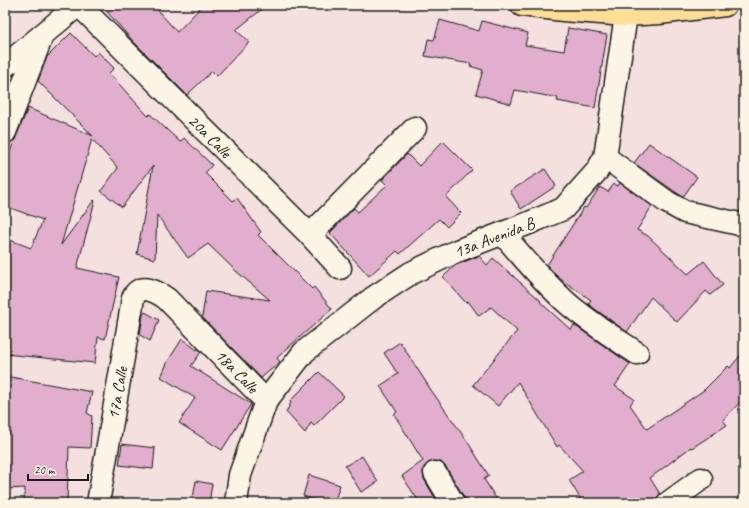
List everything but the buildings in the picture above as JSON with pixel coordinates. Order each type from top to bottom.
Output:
[{"type":"main road","points":[[522,5],[626,15],[660,9],[725,5]]},
{"type":"street","points":[[5,66],[79,5]]},
{"type":"street","name":"20a Calle","points":[[79,5],[310,235],[340,268]]},
{"type":"street","name":"13a Avenida B","points":[[266,401],[304,352],[373,298],[411,273],[457,251],[563,209],[597,171],[605,157],[626,15]]},
{"type":"street","points":[[5,132],[42,36]]},
{"type":"street","points":[[310,235],[416,128]]},
{"type":"street","points":[[605,157],[667,202],[685,212],[744,225]]},
{"type":"street","points":[[503,234],[523,259],[568,303],[601,329],[637,353]]},
{"type":"street","name":"18a Calle","points":[[145,289],[160,293],[167,299],[266,401],[240,475],[236,503]]},
{"type":"street","name":"17a Calle","points":[[98,503],[134,295],[139,290],[145,289]]},
{"type":"street","points":[[435,473],[454,503]]},
{"type":"street","points":[[668,503],[701,479]]}]
